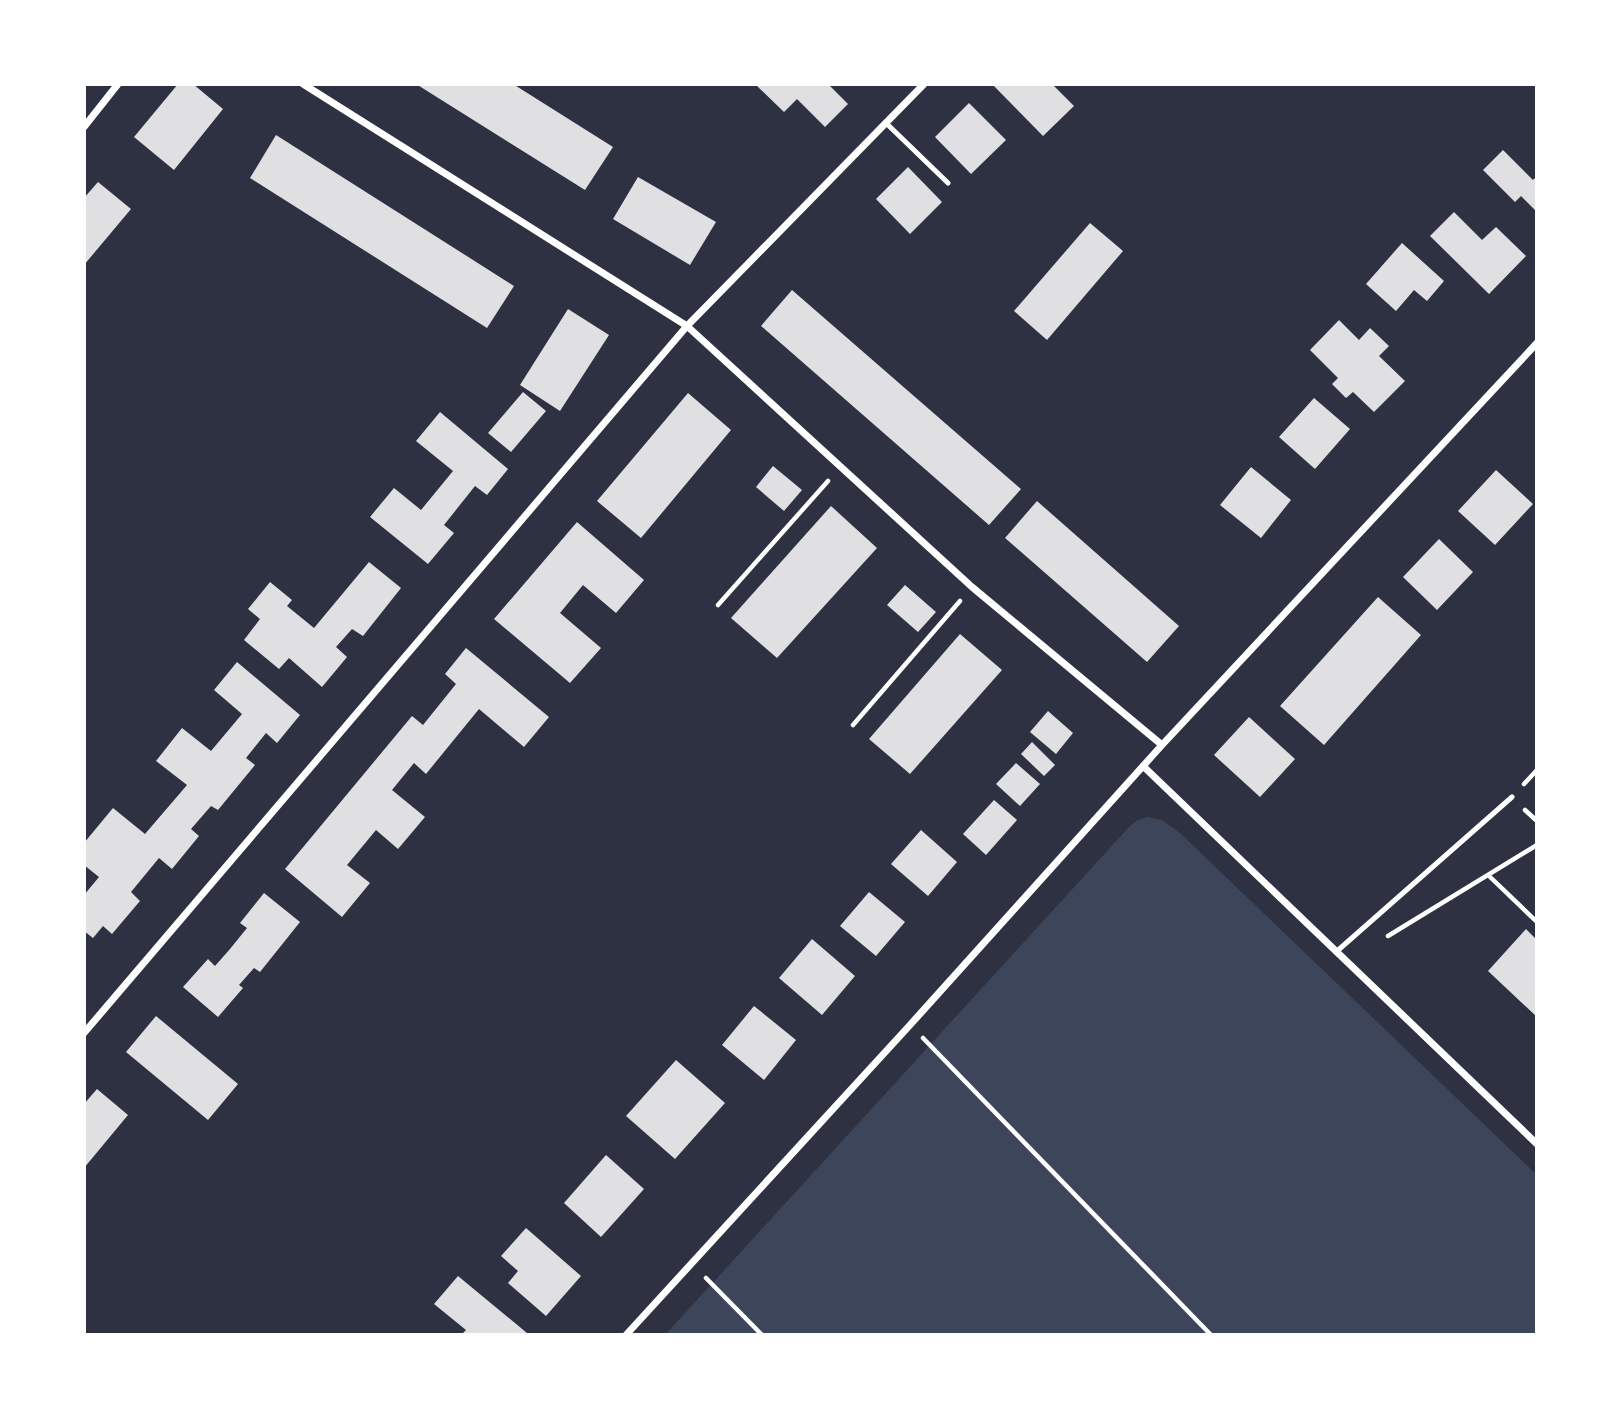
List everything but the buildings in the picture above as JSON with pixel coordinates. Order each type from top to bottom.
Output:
[{"type":"street","points":[[84,127],[118,84]]},
{"type":"street","points":[[303,84],[687,326],[972,587],[1162,745]]},
{"type":"street","points":[[84,1033],[687,326],[924,84]]},
{"type":"street","points":[[626,1335],[1162,745],[1537,343]]},
{"type":"street","points":[[1143,766],[1537,1144]]},
{"type":"lane","points":[[886,123],[948,183]]},
{"type":"lane","points":[[1336,952],[1512,797]]},
{"type":"path","points":[[718,606],[841,467]]},
{"type":"path","points":[[853,725],[972,587]]},
{"type":"path","points":[[1382,940],[1537,845]]},
{"type":"path","points":[[1488,875],[1537,922]]},
{"type":"path","points":[[910,1025],[1211,1335]]},
{"type":"path","points":[[691,1263],[762,1335]]},
{"type":"shaded area","points":[[1147,817],[1162,820],[1180,833],[1537,1175],[1537,1335],[665,1335],[1129,827]]}]
